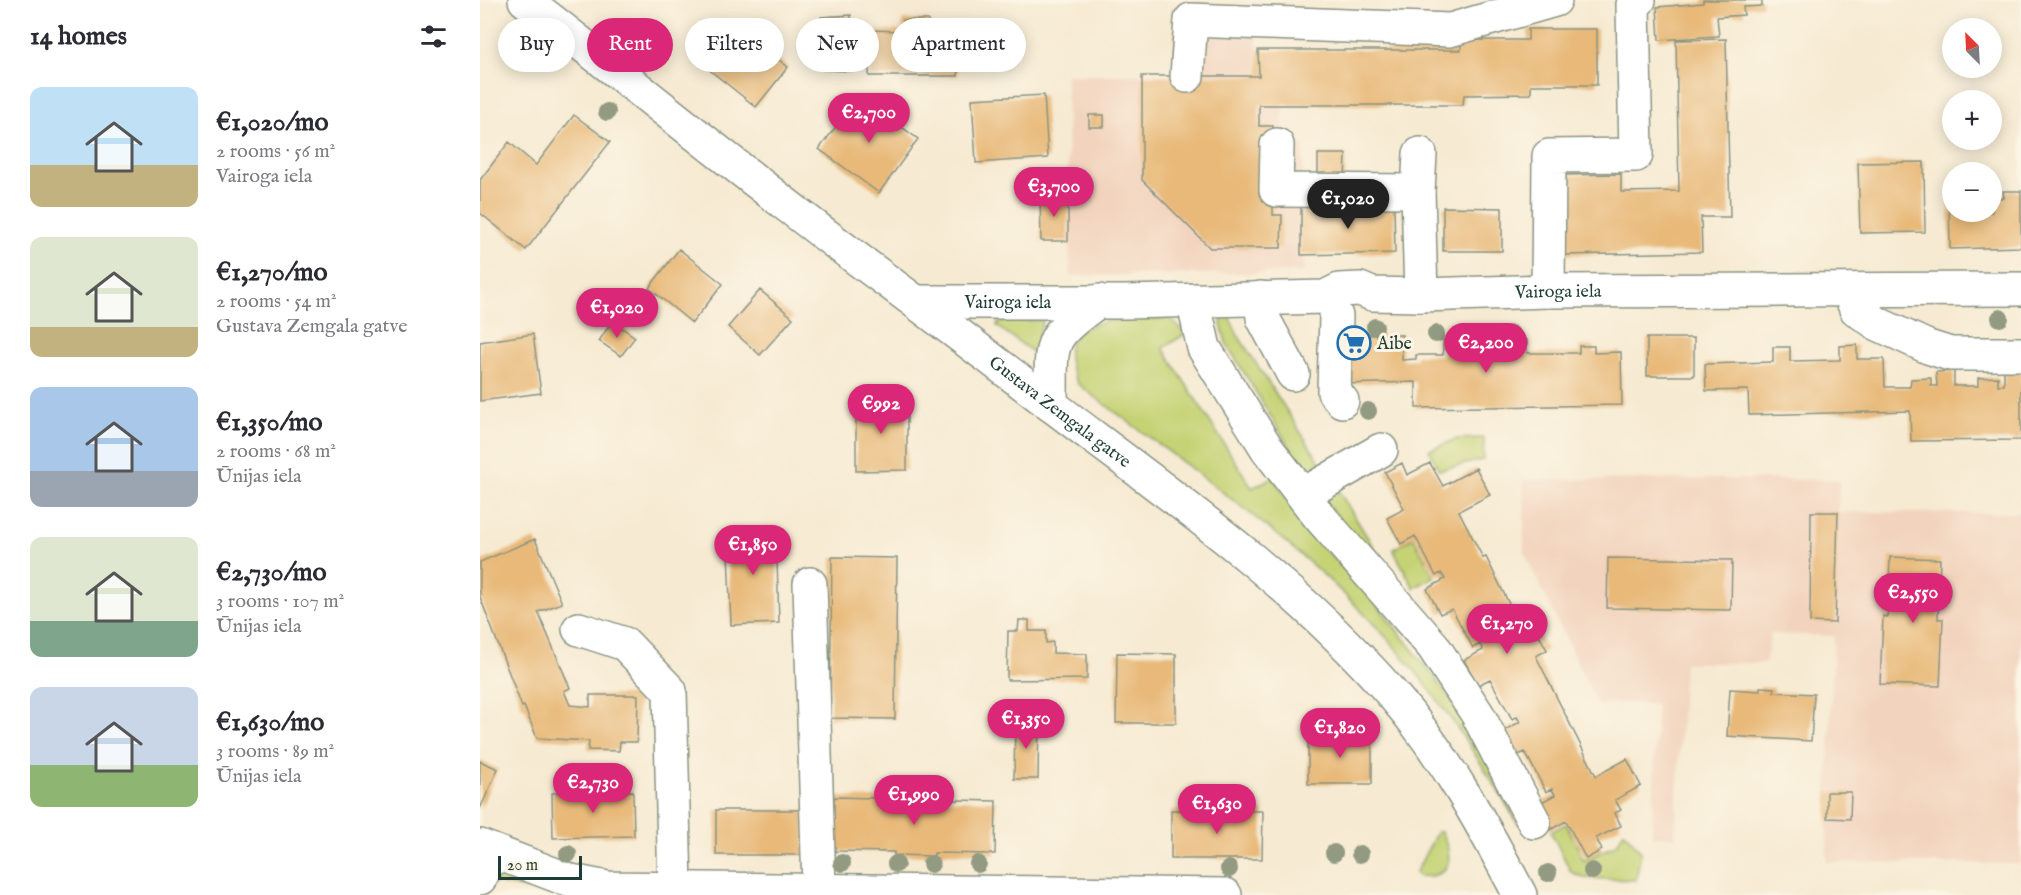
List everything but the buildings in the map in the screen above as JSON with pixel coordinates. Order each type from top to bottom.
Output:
[{"type":"street","name":"Gustava Zemgala gatve","points":[[525,0],[916,302],[1204,519],[1285,585],[1337,634],[1395,697],[1442,760],[1475,811],[1520,895]]},
{"type":"street","points":[[1187,76],[1191,20],[1450,30],[1555,0]]},
{"type":"street","points":[[1548,291],[1549,156],[1636,154],[1633,5],[1639,0]]},
{"type":"street","points":[[1277,145],[1276,190],[1418,192]]},
{"type":"street","points":[[1420,154],[1418,192],[1420,295]]},
{"type":"street","name":"Vairoga iela","points":[[916,302],[1261,298],[1330,306],[1339,290],[1360,290],[1372,294],[1420,295],[1548,291],[2021,289]]},
{"type":"street","points":[[1848,291],[1856,309],[1878,324],[1928,347],[1950,354],[2021,354]]},
{"type":"street","points":[[1261,298],[1263,318],[1293,374]]},
{"type":"street","points":[[1193,300],[1204,348],[1268,450],[1318,515],[1412,622],[1446,665],[1478,715],[1534,822]]},
{"type":"street","name":"Vairoga iela","points":[[1051,405],[1052,345],[1066,324],[1099,301]]},
{"type":"street","points":[[1330,306],[1334,392],[1342,401]]},
{"type":"street","points":[[1304,494],[1381,450]]},
{"type":"street","points":[[810,584],[819,889]]},
{"type":"street","points":[[579,629],[625,644],[670,690],[675,888]]},
{"type":"street","points":[[484,859],[571,882],[607,888],[1225,895]]},
{"type":"shaded area","points":[[1257,29],[1258,105],[1283,105],[1283,143],[1303,143],[1304,272],[1070,276],[1066,75],[1174,75],[1174,31]]},
{"type":"shaded area","points":[[1524,480],[1839,480],[1838,512],[2021,513],[2021,864],[1827,862],[1827,792],[1834,636],[1771,634],[1765,663],[1684,663],[1675,837],[1652,836],[1657,704],[1597,703],[1524,552]]},
{"type":"green space","points":[[1228,314],[1237,334],[1325,470],[1320,473],[1306,471],[1298,461],[1226,343],[1221,324],[1223,316]]},
{"type":"green space","points":[[1171,319],[1185,334],[1163,348],[1252,488],[1273,477],[1308,532],[1367,592],[1449,696],[1477,741],[1518,824],[1449,716],[1411,666],[1335,585],[1264,525],[1078,384],[1069,360],[1070,343],[1079,332],[1094,324],[1113,321]]},
{"type":"green space","points":[[1043,320],[1034,353],[997,326],[998,322]]},
{"type":"green space","points":[[1484,438],[1483,460],[1439,470],[1429,450],[1457,439]]},
{"type":"green space","points":[[1334,490],[1340,493],[1397,585],[1328,506],[1326,497]]},
{"type":"green space","points":[[1414,538],[1434,577],[1414,588],[1393,549]]},
{"type":"green space","points":[[1566,824],[1584,861],[1617,844],[1624,831],[1641,852],[1636,880],[1584,878],[1571,872],[1551,832]]},
{"type":"green space","points":[[1437,832],[1441,832],[1448,849],[1447,864],[1438,874],[1418,876],[1416,872]]},
{"type":"green space","points":[[498,866],[574,895],[559,895],[491,882]]},
{"type":"place","name":"Aibe","points":[[1354,343]]}]
